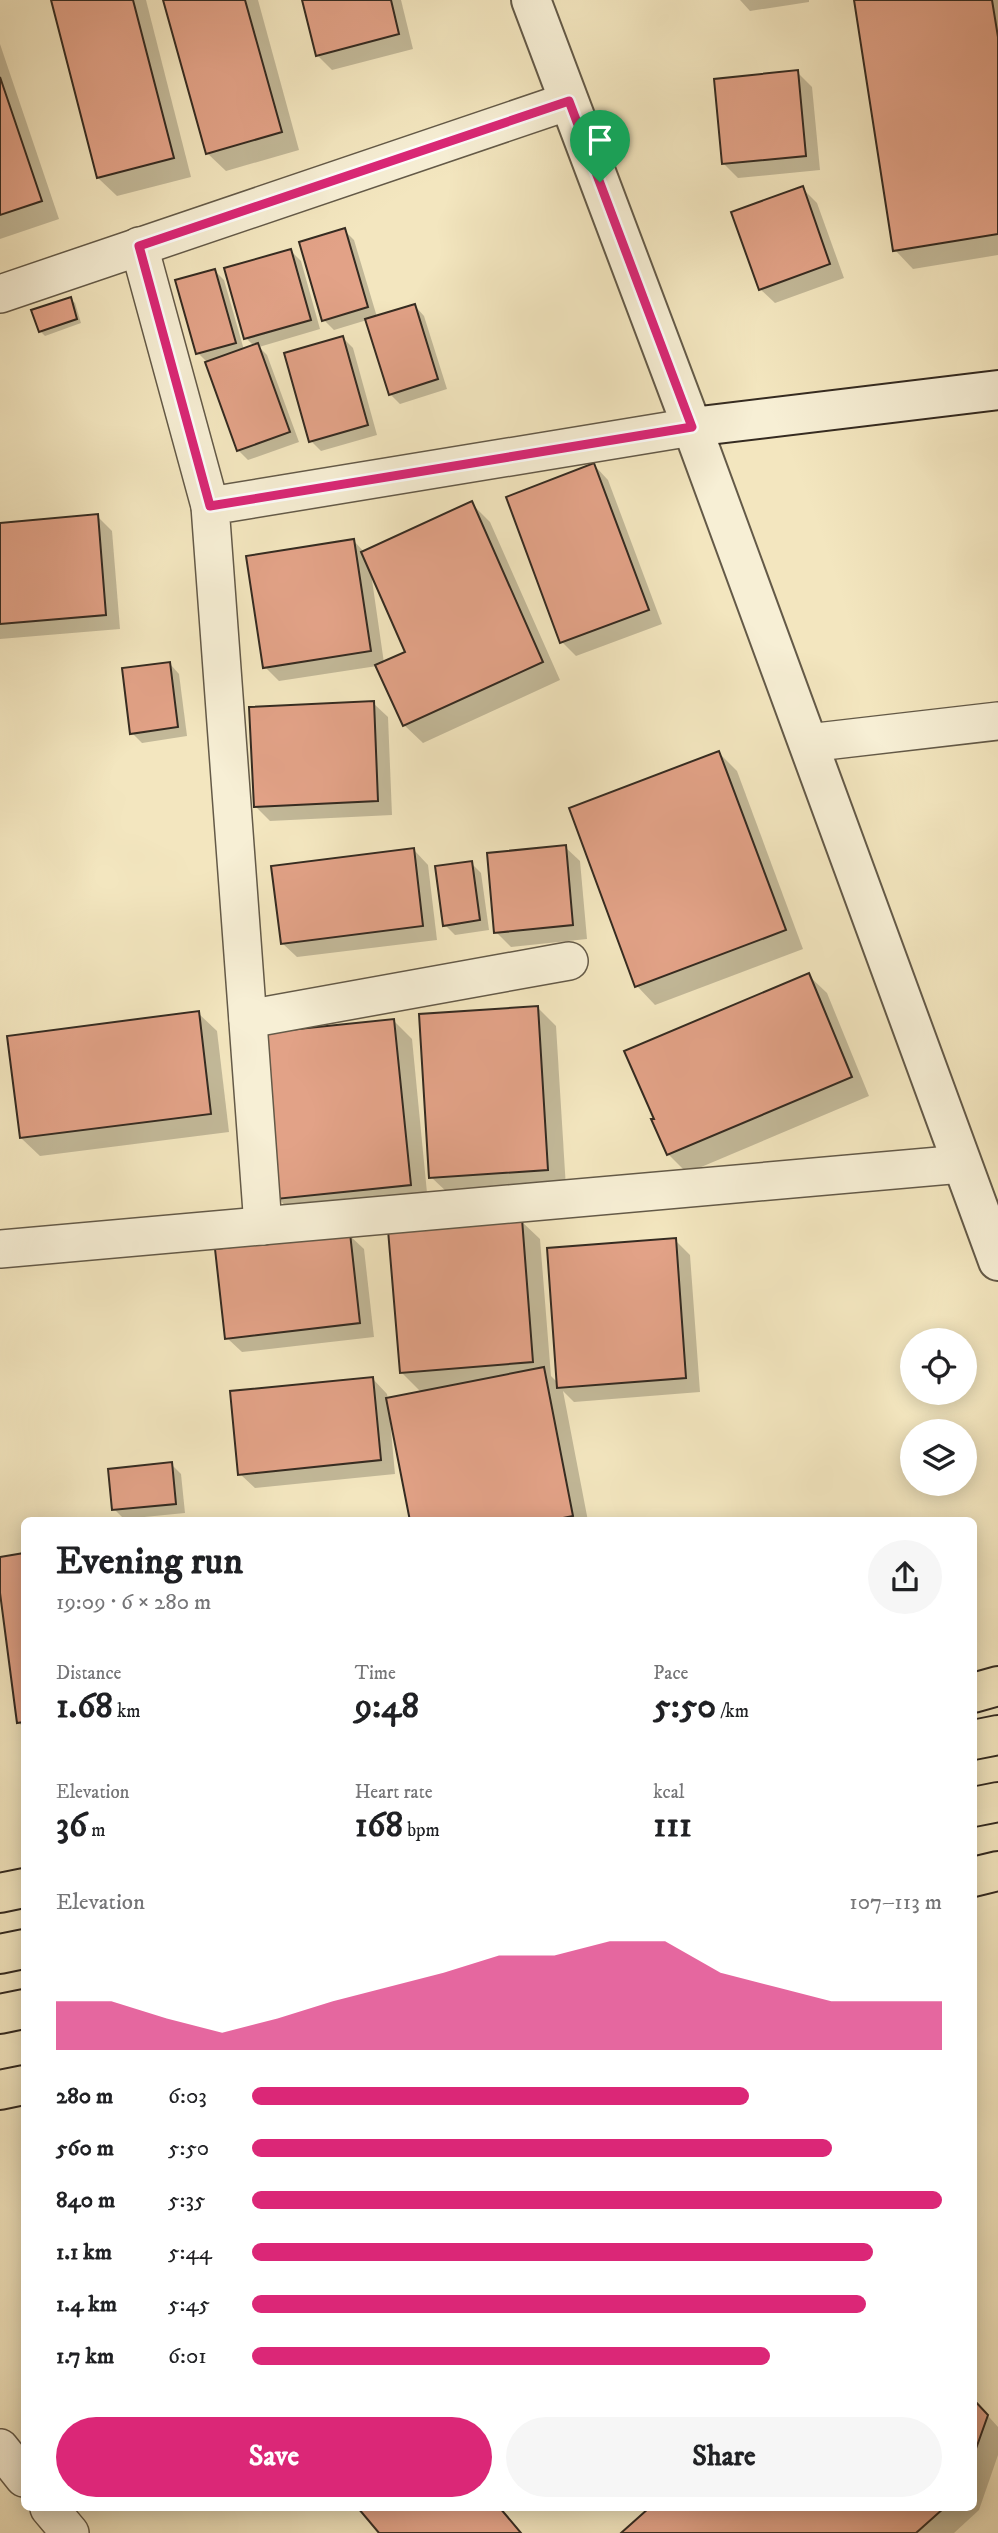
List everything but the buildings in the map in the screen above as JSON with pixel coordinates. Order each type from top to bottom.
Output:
[{"type":"highway","points":[[977,1692],[998,1686]]},
{"type":"highway","points":[[977,1739],[998,1735]]},
{"type":"highway","points":[[977,1806],[998,1802]]},
{"type":"highway","points":[[977,1876],[998,1871]]},
{"type":"highway","points":[[0,1893],[21,1889]]},
{"type":"highway","points":[[0,1954],[21,1950]]},
{"type":"highway","points":[[0,2014],[21,2010]]},
{"type":"highway","points":[[0,2090],[21,2086]]},
{"type":"street","points":[[531,0],[692,427],[962,1164],[994,1241]]},
{"type":"street","points":[[0,294],[569,101]]},
{"type":"street","points":[[139,246],[210,506],[263,1226]]},
{"type":"street","points":[[210,506],[692,427],[998,390]]},
{"type":"street","points":[[808,743],[998,721]]},
{"type":"street","points":[[248,1019],[569,961]]},
{"type":"street","points":[[0,1250],[962,1164]]},
{"type":"street","points":[[0,2448],[21,2474]]},
{"type":"street","points":[[52,2511],[70,2533]]},
{"type":"route","points":[[569,101],[600,182],[692,427],[210,506],[139,246],[569,101]]}]
